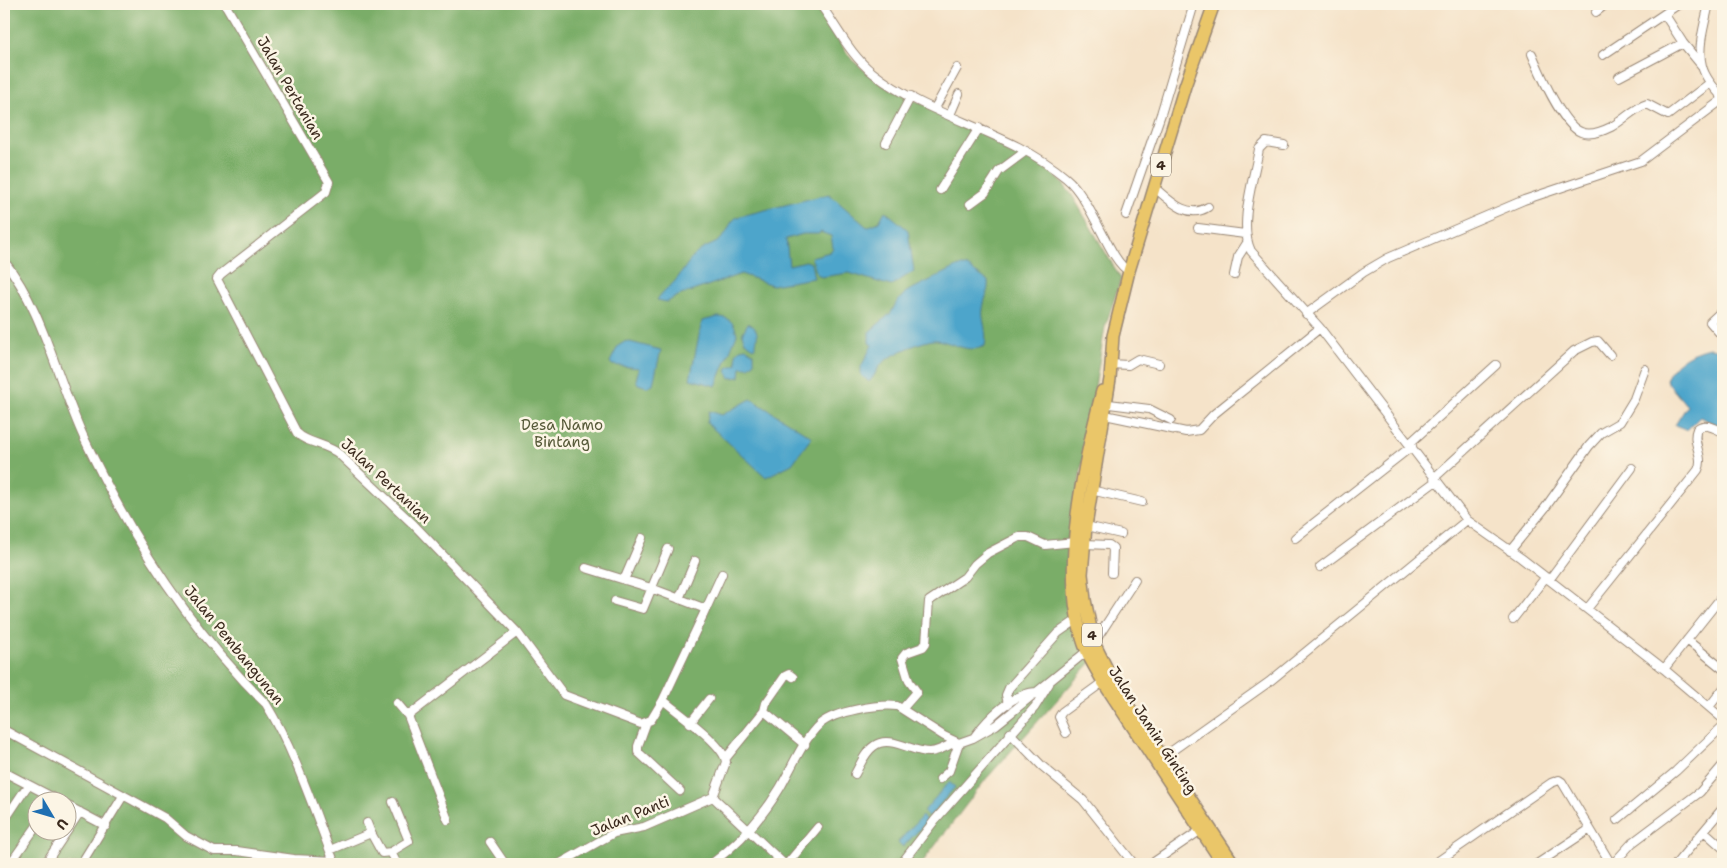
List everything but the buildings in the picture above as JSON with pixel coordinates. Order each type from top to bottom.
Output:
[{"type":"highway","name":"Jalan Jamin Ginting","points":[[1214,4],[1175,118],[1129,271],[1113,336],[1086,526],[1080,543],[1084,600],[1091,647],[1103,682],[1234,864]]},
{"type":"highway","name":"Jalan Jamin Ginting","points":[[1104,407],[1091,441],[1074,590],[1078,620],[1091,647],[1223,864]]},
{"type":"street","name":"Jalan Pertanian","points":[[225,4],[327,178],[329,185],[326,192],[221,274],[218,282],[298,435],[327,446],[339,454],[414,526],[517,632],[564,695],[633,722],[646,724]]},
{"type":"street","points":[[820,4],[853,54],[873,73],[910,96],[1026,151],[1067,178],[1081,194],[1118,263],[1129,271]]},
{"type":"street","points":[[1126,215],[1161,114],[1194,4]]},
{"type":"street","points":[[1596,12],[1606,4]]},
{"type":"street","points":[[1603,55],[1679,4]]},
{"type":"street","points":[[1702,66],[1701,46],[1709,4]]},
{"type":"street","points":[[1306,314],[1364,272],[1388,258],[1524,200],[1641,161],[1723,99],[1710,83],[1702,66],[1683,43],[1665,15]]},
{"type":"street","points":[[1619,78],[1683,43]]},
{"type":"street","points":[[1532,54],[1547,89],[1570,124],[1576,130],[1587,134],[1610,127],[1648,104],[1663,114],[1673,114],[1710,83]]},
{"type":"street","points":[[935,108],[957,68]]},
{"type":"street","points":[[950,114],[959,94]]},
{"type":"street","points":[[886,142],[910,96]]},
{"type":"street","points":[[1161,114],[1175,118]]},
{"type":"street","points":[[940,190],[979,128]]},
{"type":"street","points":[[1234,275],[1238,257],[1246,238],[1260,146],[1266,142],[1284,145]]},
{"type":"street","points":[[970,204],[985,193],[1000,171],[1026,151]]},
{"type":"street","points":[[1155,188],[1178,207],[1188,212],[1200,212],[1208,207]]},
{"type":"street","points":[[1198,228],[1246,238]]},
{"type":"street","points":[[1246,238],[1251,251],[1320,328],[1467,520],[1664,669],[1723,719]]},
{"type":"street","name":"Jalan Pembangunan","points":[[4,261],[35,312],[81,431],[107,486],[169,586],[215,649],[269,709],[294,761],[335,863]]},
{"type":"street","points":[[1723,310],[1710,322],[1723,337]]},
{"type":"street","points":[[1104,407],[1186,432],[1196,431],[1214,414],[1320,328]]},
{"type":"street","points":[[1320,567],[1435,480],[1574,351],[1592,342],[1598,342],[1610,355]]},
{"type":"street","points":[[1110,366],[1128,365],[1138,359],[1159,364]]},
{"type":"street","points":[[1295,538],[1411,445],[1496,366]]},
{"type":"street","points":[[1510,551],[1545,508],[1595,439],[1620,422],[1634,399],[1645,369]]},
{"type":"street","points":[[1104,407],[1149,409],[1171,420]]},
{"type":"street","points":[[1587,610],[1698,470],[1701,462],[1695,436],[1696,429],[1701,426],[1709,426],[1723,432]]},
{"type":"street","points":[[1513,620],[1632,468]]},
{"type":"street","points":[[1091,490],[1142,502]]},
{"type":"street","points":[[1159,760],[1268,682],[1467,520]]},
{"type":"street","points":[[1086,526],[1121,534]]},
{"type":"street","points":[[903,708],[917,692],[909,681],[902,658],[906,653],[924,647],[926,643],[929,601],[965,577],[974,564],[988,554],[1019,537],[1028,537],[1045,545],[1080,543],[1109,545],[1113,548],[1112,573]]},
{"type":"street","points":[[624,580],[642,538]]},
{"type":"street","points":[[616,601],[642,610],[668,549]]},
{"type":"street","points":[[679,599],[695,561]]},
{"type":"street","points":[[586,568],[650,588],[706,609]]},
{"type":"street","points":[[680,791],[638,752],[638,746],[646,724],[663,700],[722,574]]},
{"type":"street","points":[[855,774],[868,752],[879,743],[895,743],[918,751],[931,752],[973,738],[996,726],[1091,647],[1135,580]]},
{"type":"street","points":[[1664,669],[1723,595]]},
{"type":"street","points":[[1008,704],[1006,695],[1009,688],[1058,633],[1078,620]]},
{"type":"street","points":[[408,716],[517,632]]},
{"type":"street","points":[[1687,640],[1723,669]]},
{"type":"street","points":[[793,677],[789,674],[784,676],[768,700],[764,711],[726,758],[725,768],[713,797],[785,864],[818,827]]},
{"type":"street","points":[[901,864],[935,820],[1041,698],[1050,682]]},
{"type":"street","points":[[1066,733],[1059,717],[1062,712],[1103,682]]},
{"type":"street","points":[[1709,707],[1723,689]]},
{"type":"street","points":[[973,738],[981,728],[1020,695],[1036,692]]},
{"type":"street","points":[[690,723],[709,698]]},
{"type":"street","points":[[663,700],[726,758]]},
{"type":"street","points":[[397,703],[408,716],[448,820]]},
{"type":"street","points":[[711,864],[749,831],[778,791],[814,732],[828,718],[844,712],[891,706],[903,708],[957,742]]},
{"type":"street","points":[[764,711],[805,745]]},
{"type":"street","points":[[1617,820],[1676,771],[1723,726]]},
{"type":"street","points":[[4,730],[165,818],[186,836],[214,852],[237,851],[335,863]]},
{"type":"street","points":[[1010,733],[1042,766],[1083,800],[1134,864]]},
{"type":"street","points":[[940,779],[949,771],[957,742]]},
{"type":"street","points":[[1434,864],[1557,780],[1562,782],[1612,864],[1632,843],[1700,792],[1723,765]]},
{"type":"street","points":[[4,772],[37,790]]},
{"type":"street","points":[[4,821],[28,785]]},
{"type":"street","points":[[82,864],[123,796]]},
{"type":"street","name":"Jalan Panti","points":[[559,864],[614,833],[644,827],[713,797]]},
{"type":"street","points":[[367,823],[382,854],[391,852],[408,840],[393,802]]},
{"type":"street","points":[[1681,863],[1723,808]]},
{"type":"street","points":[[45,864],[80,812],[106,826]]},
{"type":"street","points":[[1537,864],[1590,829]]},
{"type":"street","points":[[1151,864],[1201,830]]},
{"type":"street","points":[[1704,831],[1723,848]]},
{"type":"street","points":[[330,850],[371,833]]},
{"type":"street","points":[[10,864],[28,838]]},
{"type":"street","points":[[490,842],[505,864]]},
{"type":"street","points":[[391,852],[397,864]]},
{"type":"green space","name":"Desa Namo Bintang","points":[[4,4],[813,4],[852,60],[881,84],[1002,142],[1032,159],[1060,180],[1072,195],[1121,279],[1105,327],[1072,525],[1069,604],[1083,650],[1093,660],[986,779],[921,864],[4,864]]},
{"type":"water","points":[[829,194],[867,227],[879,222],[885,211],[908,230],[914,271],[891,286],[849,273],[821,277],[817,274],[811,257],[830,252],[833,248],[831,236],[820,232],[819,234],[803,234],[786,239],[789,265],[806,261],[811,263],[814,278],[772,285],[741,274],[678,296],[667,302],[657,300],[675,281],[693,257],[701,250],[721,239],[737,217]]},
{"type":"water","points":[[959,266],[966,266],[988,281],[983,313],[986,335],[985,346],[972,349],[937,340],[924,342],[889,358],[879,367],[869,382],[861,375],[861,367],[872,345],[869,343],[869,332],[891,313],[896,303],[906,292]]},
{"type":"water","points":[[718,317],[731,321],[737,334],[716,386],[690,379],[702,321]]},
{"type":"water","points":[[748,323],[754,327],[757,333],[754,348],[745,342],[742,334]]},
{"type":"water","points":[[626,341],[661,350],[653,384],[647,387],[638,384],[636,380],[639,368],[612,365],[610,362],[618,346]]},
{"type":"water","points":[[746,348],[754,353],[754,363],[749,367],[741,367],[740,377],[730,378],[726,371],[728,367],[737,364],[736,354],[740,349]]},
{"type":"water","points":[[1709,348],[1721,350],[1723,355],[1723,424],[1714,424],[1700,417],[1687,430],[1675,425],[1687,406],[1666,381],[1672,369],[1683,359],[1695,352]]},
{"type":"water","points":[[751,399],[812,437],[792,464],[766,477],[707,423],[709,411],[722,415]]},
{"type":"water","points":[[949,782],[955,787],[929,817],[923,812]]},
{"type":"water","points":[[922,816],[927,821],[903,847],[898,842]]}]
